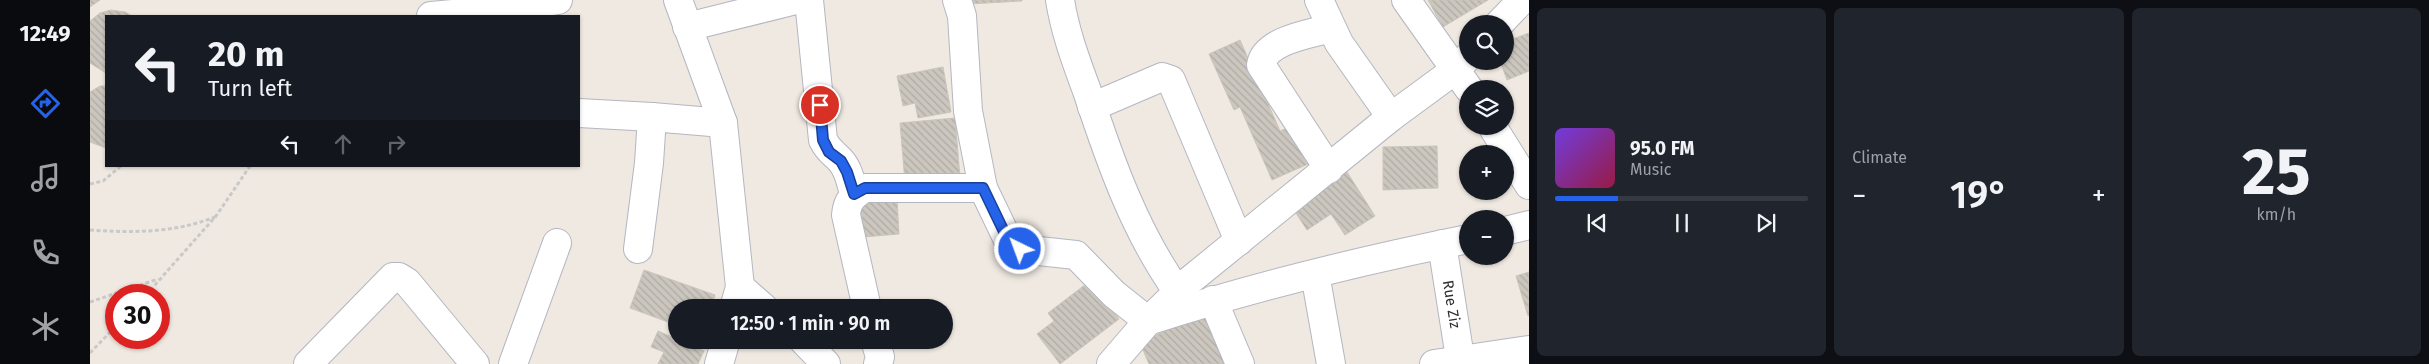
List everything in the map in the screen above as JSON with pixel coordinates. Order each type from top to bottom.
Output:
[{"type":"street","points":[[441,15],[496,10],[558,0]]},
{"type":"street","points":[[678,0],[723,123],[737,297]]},
{"type":"street","points":[[809,0],[823,140],[829,152],[841,161],[847,172],[854,194]]},
{"type":"street","points":[[957,0],[962,16],[968,111],[983,188],[1008,240],[1020,249],[1076,255],[1114,294],[1148,321]]},
{"type":"street","points":[[1060,0],[1068,38],[1092,107],[1142,234],[1159,265],[1178,292]]},
{"type":"street","points":[[1319,0],[1339,43],[1392,117]]},
{"type":"street","points":[[1123,358],[1148,321],[1178,292],[1392,117],[1464,72],[1406,0]]},
{"type":"street","points":[[1508,15],[1522,0]]},
{"type":"street","points":[[687,26],[722,9],[781,2]]},
{"type":"street","points":[[1329,169],[1261,65],[1263,56],[1271,48],[1331,28]]},
{"type":"street","points":[[1092,107],[1162,77],[1171,80],[1239,241]]},
{"type":"street","points":[[580,113],[723,123]]},
{"type":"street","points":[[638,249],[649,163],[652,117]]},
{"type":"street","points":[[1498,135],[1529,185]]},
{"type":"street","points":[[865,299],[846,215],[847,205],[854,194],[865,188],[983,188]]},
{"type":"street","points":[[1514,229],[1529,225]]},
{"type":"street","points":[[1148,321],[1213,300],[1370,258],[1455,242]]},
{"type":"street","name":"Rue Ziz","points":[[1452,362],[1455,242]]},
{"type":"street","points":[[513,364],[558,243]]},
{"type":"street","points":[[1315,274],[1331,364]]},
{"type":"street","points":[[308,364],[392,276],[399,277],[407,282],[475,364]]},
{"type":"street","points":[[1213,300],[1240,364]]},
{"type":"street","points":[[719,364],[723,349]]},
{"type":"street","points":[[812,349],[826,364]]},
{"type":"street","points":[[878,349],[880,357],[878,364]]},
{"type":"street","points":[[1452,362],[1529,350]]},
{"type":"path","points":[[90,184],[103,181],[120,167]]},
{"type":"path","points":[[156,284],[216,216],[249,167]]},
{"type":"path","points":[[90,230],[156,232],[199,223],[216,216]]},
{"type":"path","points":[[90,302],[161,278]]},
{"type":"path","points":[[90,353],[105,337]]},
{"type":"building","points":[[90,0],[100,0],[90,7]]},
{"type":"building","points":[[969,0],[1022,0],[1022,1],[969,4]]},
{"type":"building","points":[[1428,0],[1488,0],[1463,15],[1459,15],[1459,17],[1443,27]]},
{"type":"building","points":[[111,10],[125,12],[130,15],[105,15],[105,72],[90,63],[90,21],[100,13]]},
{"type":"building","points":[[1529,33],[1529,71],[1507,80],[1503,70],[1514,70],[1514,39]]},
{"type":"building","points":[[1240,40],[1280,131],[1292,126],[1308,164],[1272,180],[1240,107],[1234,110],[1209,54]]},
{"type":"building","points":[[943,67],[951,112],[918,118],[915,103],[903,106],[897,76]]},
{"type":"building","points":[[100,86],[105,86],[105,148],[90,142],[90,92]]},
{"type":"building","points":[[955,118],[960,177],[905,182],[900,123]]},
{"type":"building","points":[[1437,146],[1438,188],[1383,190],[1383,147]]},
{"type":"building","points":[[1347,172],[1375,216],[1345,235],[1331,214],[1307,230],[1292,207]]},
{"type":"building","points":[[897,199],[899,234],[863,237],[861,202]]},
{"type":"building","points":[[644,270],[715,295],[714,299],[668,299],[668,322],[630,308]]},
{"type":"building","points":[[1529,272],[1529,315],[1528,316],[1516,276]]},
{"type":"building","points":[[1090,281],[1119,319],[1060,364],[1037,334],[1054,321],[1048,313]]},
{"type":"building","points":[[1204,306],[1230,364],[1149,364],[1140,343],[1165,331],[1163,325]]},
{"type":"building","points":[[658,331],[668,335],[668,349],[699,349],[704,351],[698,364],[658,364],[664,352],[651,347]]},
{"type":"route","points":[[820,105],[823,140],[829,152],[841,161],[847,172],[854,194],[865,188],[983,188],[1008,240],[1020,249]]}]
